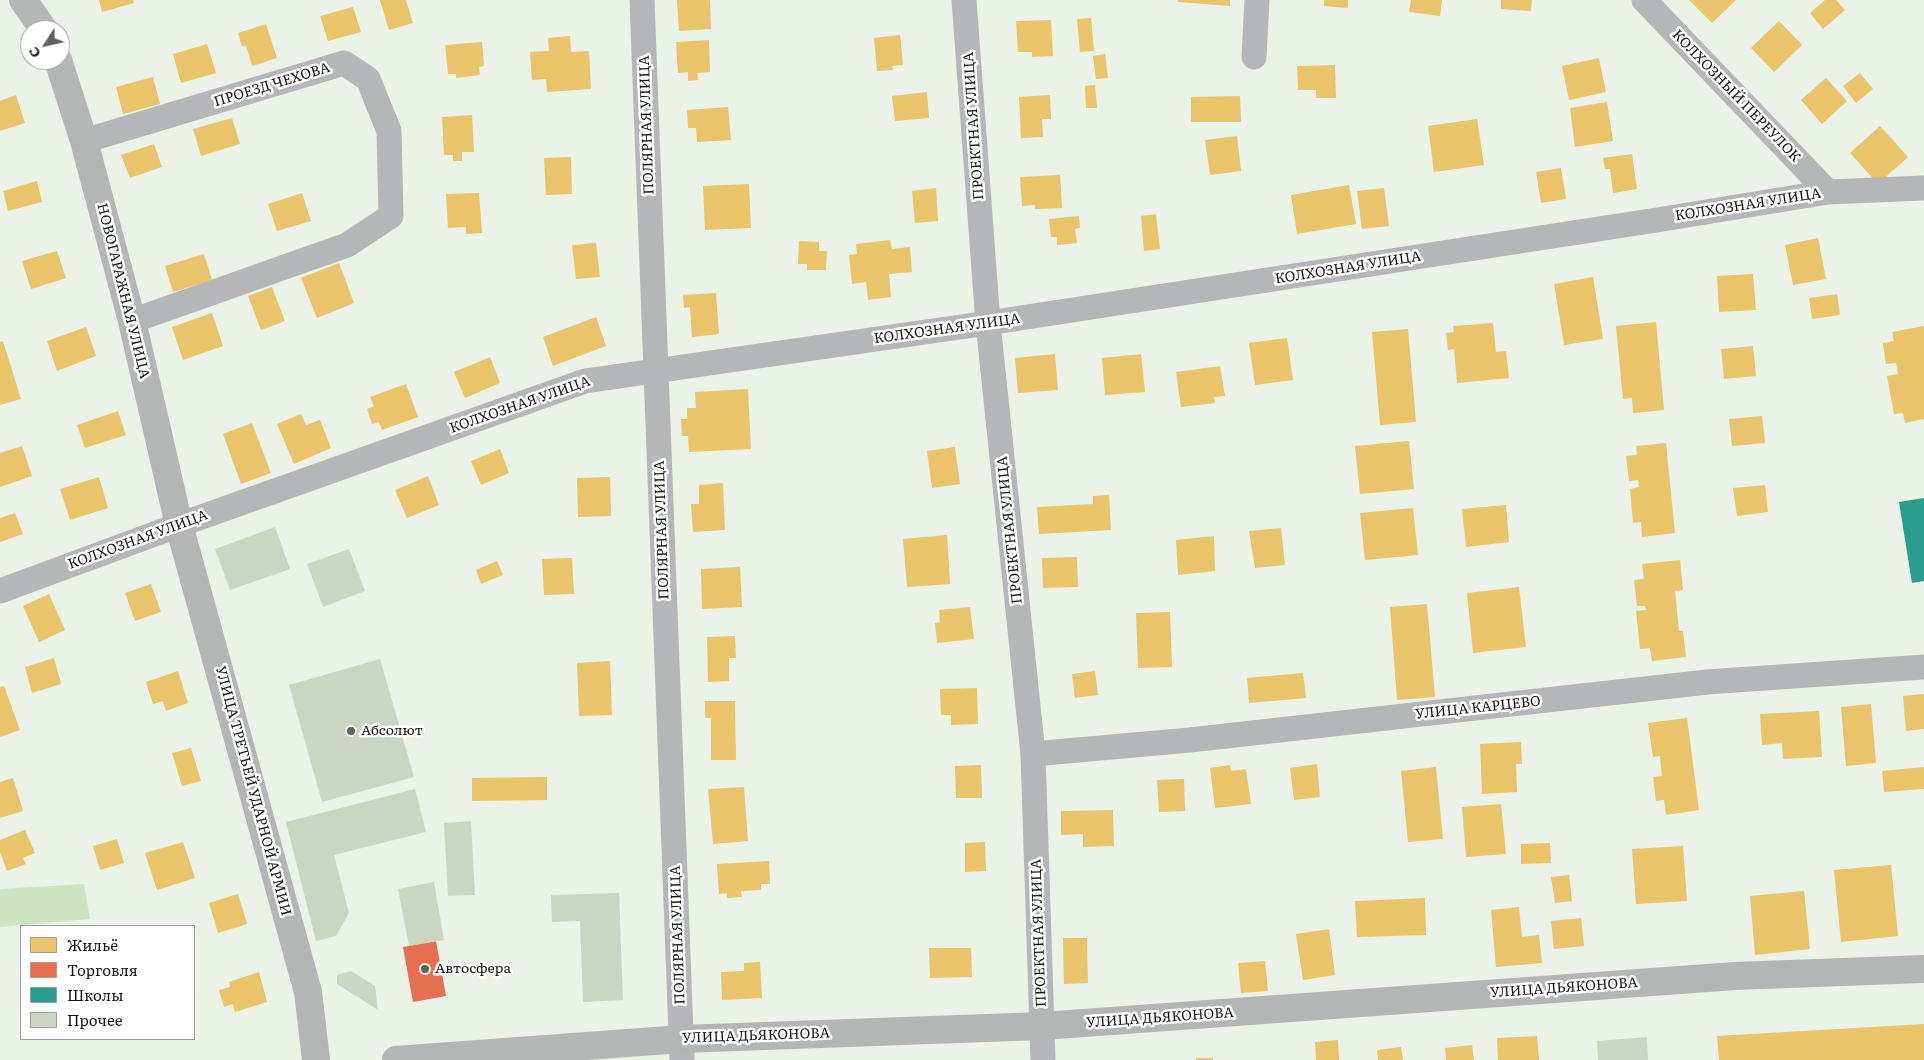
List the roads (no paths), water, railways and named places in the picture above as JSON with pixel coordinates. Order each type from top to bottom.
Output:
[{"type":"main road","points":[[23,0],[37,20]]},
{"type":"main road","name":"НОВОГАРАЖНАЯ УЛИЦА","points":[[61,70],[84,141],[132,322],[180,525]]},
{"type":"main road","name":"УЛИЦА ТРЕТЬЕЙ УДАРНОЙ АРМИИ","points":[[180,525],[308,992],[316,1060]]},
{"type":"main road","name":"УЛИЦА ДЬЯКОНОВА","points":[[396,1060],[682,1049],[1042,1026],[1726,976],[1924,969]]},
{"type":"street","name":"ПОЛЯРНАЯ УЛИЦА","points":[[642,0],[682,1049]]},
{"type":"street","name":"ПРОЕКТНАЯ УЛИЦА","points":[[964,0],[988,323],[1033,754],[1043,1060]]},
{"type":"street","points":[[1254,57],[1256,0]]},
{"type":"street","name":"КОЛХОЗНЫЙ ПЕРЕУЛОК","points":[[1644,0],[1828,192]]},
{"type":"street","name":"ПРОЕЗД ЧЕХОВА","points":[[84,141],[344,63],[368,78],[388,131],[391,216],[347,245],[132,322]]},
{"type":"street","name":"КОЛХОЗНАЯ УЛИЦА","points":[[0,590],[586,381],[988,323],[1828,192],[1924,188]]},
{"type":"street","name":"УЛИЦА КАРЦЕВО","points":[[1033,754],[1190,740],[1707,682],[1924,666]]},
{"type":"place","name":"Абсолют","points":[[351,731]]},
{"type":"place","name":"Автосфера","points":[[425,969]]}]
